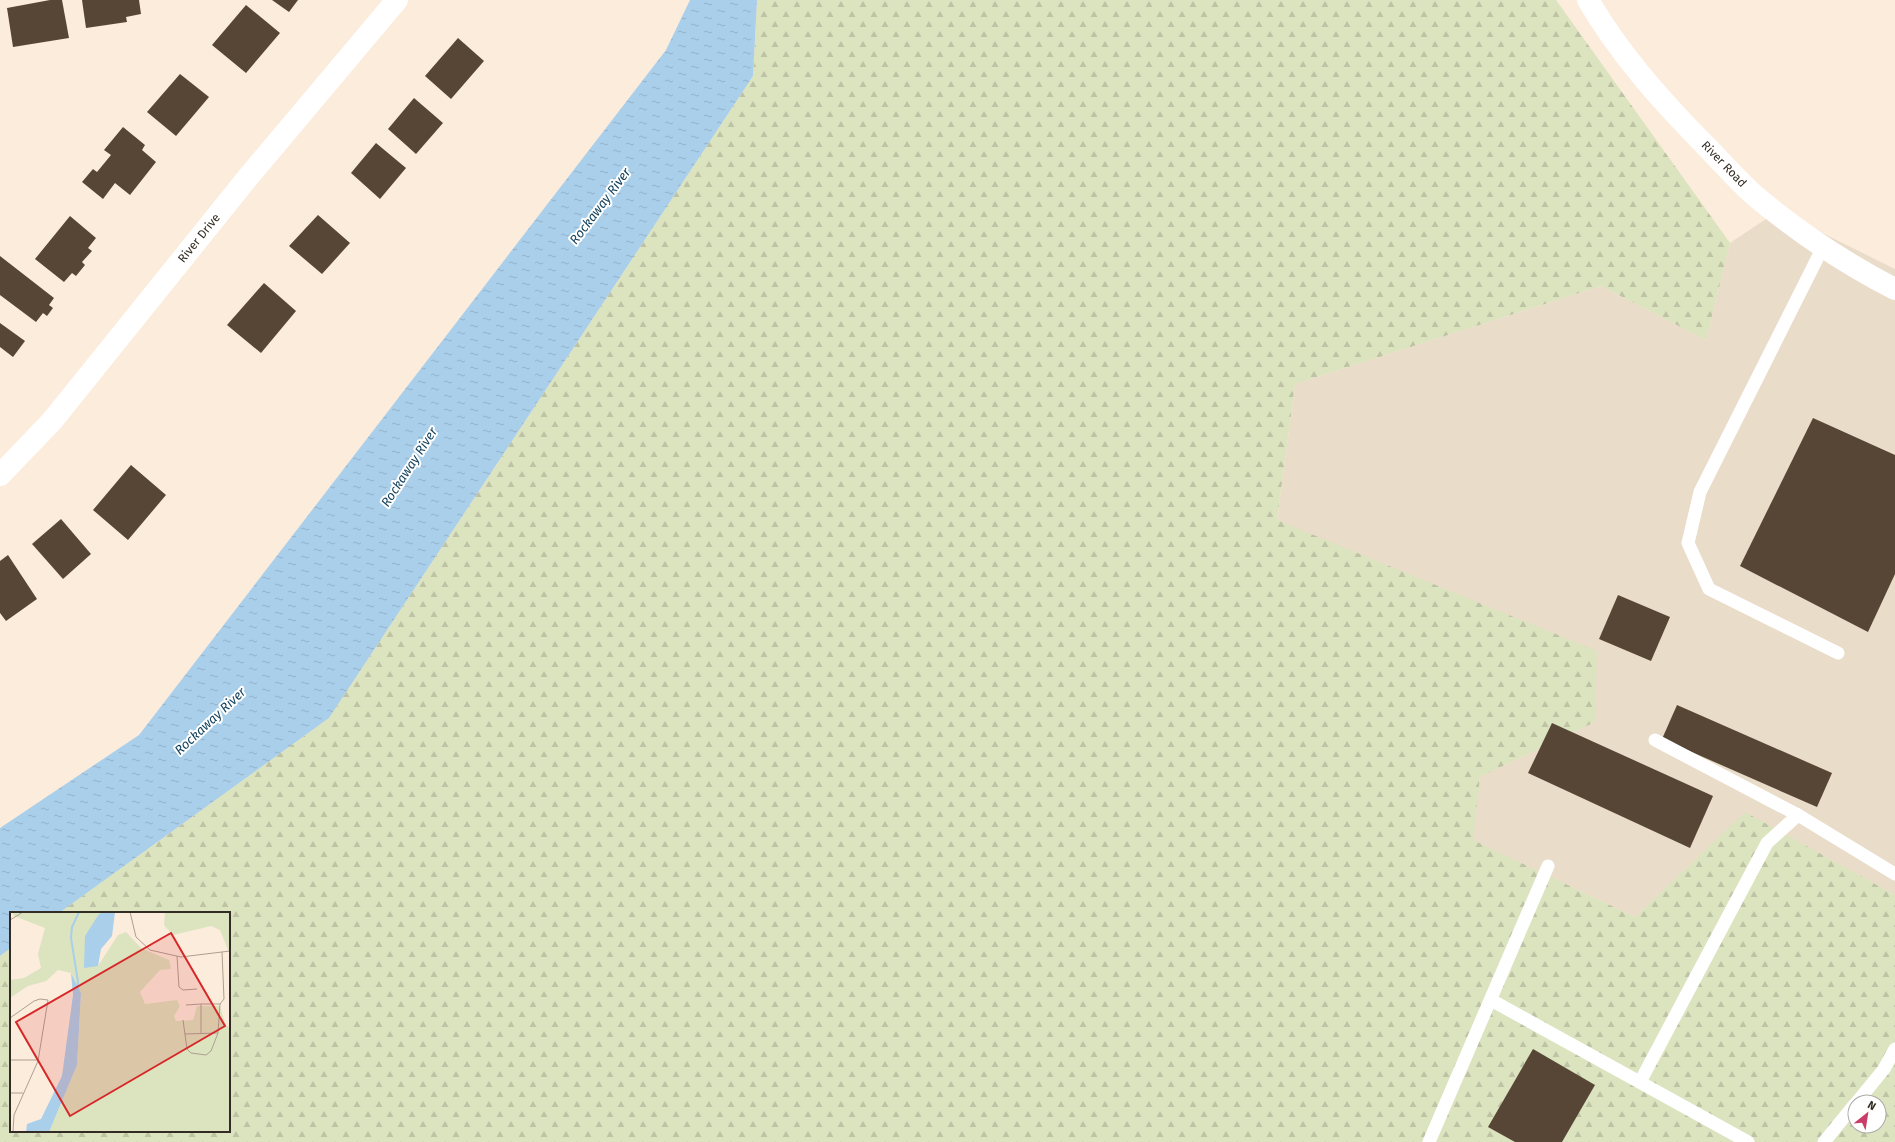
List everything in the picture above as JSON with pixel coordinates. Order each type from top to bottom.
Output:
[{"type":"street","name":"River Drive","points":[[2,469],[52,421],[249,176],[397,0]]},
{"type":"street","name":"River Road","points":[[1588,0],[1616,44],[1664,103],[1753,194],[1802,234],[1863,272],[1895,289]]},
{"type":"lane","points":[[1823,247],[1700,492],[1688,543],[1709,589],[1838,653]]},
{"type":"lane","points":[[1655,740],[1798,815],[1895,874]]},
{"type":"lane","points":[[1640,1082],[1767,843],[1798,815]]},
{"type":"lane","points":[[1429,1142],[1548,866]]},
{"type":"lane","points":[[1491,1000],[1748,1142]]},
{"type":"lane","points":[[1863,1094],[1884,1069],[1895,1049]]},
{"type":"lane","points":[[1824,1142],[1847,1114]]},
{"type":"shaded area","points":[[1778,211],[1895,269],[1895,895],[1745,813],[1635,917],[1472,840],[1480,777],[1595,722],[1277,521],[1295,384],[1601,286],[1706,340],[1730,243]]},
{"type":"green space","points":[[757,0],[1556,0],[1730,243],[1706,340],[1601,286],[1295,384],[1277,520],[1597,651],[1595,722],[1480,777],[1473,840],[1635,917],[1745,812],[1895,895],[1895,1142],[0,1142],[0,956],[10,949],[10,1132],[230,1132],[230,912],[60,912],[329,718],[753,76]]},
{"type":"water","name":"Rockaway River","points":[[690,0],[757,0],[753,76],[329,718],[60,912],[10,912],[10,949],[0,956],[0,828],[139,735],[666,50]]},
{"type":"building","points":[[50,0],[62,0],[69,38],[13,47],[7,8]]},
{"type":"building","points":[[82,0],[139,0],[141,14],[126,17],[127,22],[86,28]]},
{"type":"building","points":[[272,0],[298,0],[289,12]]},
{"type":"building","points":[[246,5],[280,33],[246,73],[212,45]]},
{"type":"building","points":[[458,38],[484,61],[451,99],[425,76]]},
{"type":"building","points":[[180,74],[209,97],[176,136],[147,112]]},
{"type":"building","points":[[414,98],[443,123],[416,154],[388,129]]},
{"type":"building","points":[[123,127],[145,145],[142,150],[156,162],[130,195],[115,183],[103,199],[82,182],[93,169],[97,172],[111,155],[104,150]]},
{"type":"building","points":[[376,143],[406,168],[380,199],[351,173]]},
{"type":"building","points":[[318,215],[350,243],[322,274],[289,246]]},
{"type":"building","points":[[70,216],[96,238],[88,248],[92,251],[82,262],[85,265],[76,276],[72,273],[64,282],[35,259]]},
{"type":"building","points":[[0,256],[54,298],[49,305],[53,308],[47,316],[43,313],[36,322],[0,295]]},
{"type":"building","points":[[264,283],[296,311],[261,353],[227,325]]},
{"type":"building","points":[[0,323],[25,341],[13,357],[0,347]]},
{"type":"building","points":[[1813,418],[1895,455],[1895,574],[1868,632],[1740,566]]},
{"type":"building","points":[[131,465],[166,495],[128,540],[93,510]]},
{"type":"building","points":[[61,519],[91,554],[63,579],[32,544]]},
{"type":"building","points":[[8,555],[37,599],[6,621],[0,613],[0,561]]},
{"type":"building","points":[[1618,595],[1670,617],[1651,661],[1599,639]]},
{"type":"building","points":[[1677,705],[1832,773],[1817,807],[1662,739]]},
{"type":"building","points":[[1552,723],[1713,796],[1690,848],[1528,773]]},
{"type":"building","points":[[1533,1049],[1595,1085],[1562,1142],[1515,1142],[1488,1127]]}]
